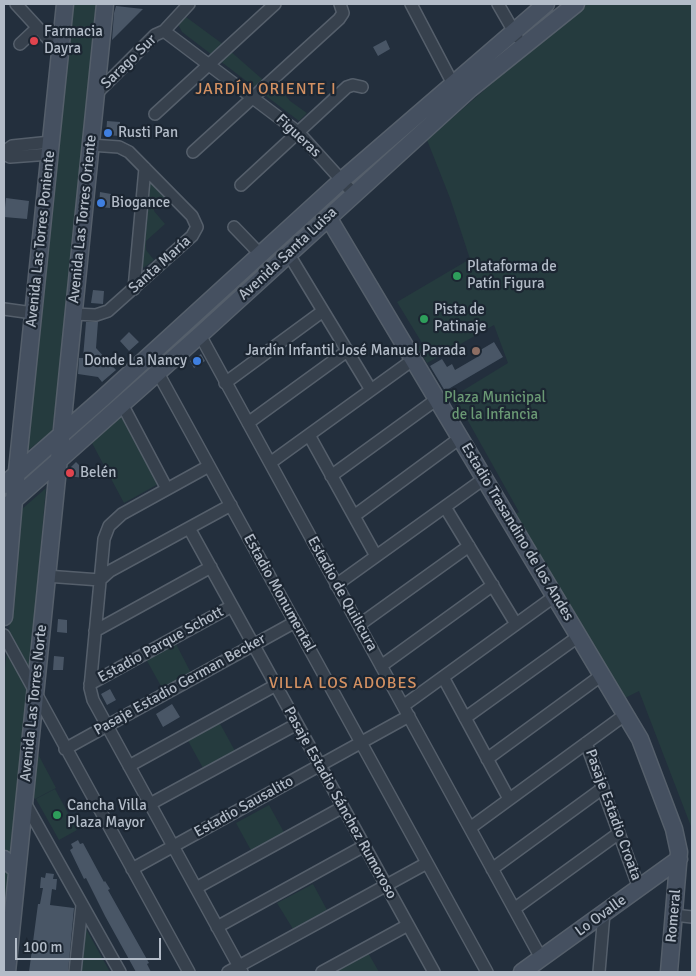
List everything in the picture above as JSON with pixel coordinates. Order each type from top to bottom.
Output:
[{"type":"street","points":[[16,4],[53,44],[60,47]]},
{"type":"street","name":"Avenida Las Torres Poniente","points":[[4,617],[9,504],[17,473],[65,4]]},
{"type":"street","name":"Avenida Las Torres Oriente","points":[[62,434],[105,4]]},
{"type":"street","name":"Sarago Sur","points":[[96,94],[155,36],[164,31],[189,4]]},
{"type":"street","points":[[155,114],[275,4]]},
{"type":"street","points":[[193,152],[340,19],[343,13],[340,4]]},
{"type":"street","points":[[412,4],[453,84]]},
{"type":"street","points":[[498,4],[524,46]]},
{"type":"street","name":"Avenida Santa Luisa","points":[[4,485],[342,180],[546,4]]},
{"type":"street","name":"Avenida Santa Luisa","points":[[9,504],[200,335],[470,89],[576,4]]},
{"type":"street","points":[[20,44],[37,28]]},
{"type":"street","name":"Figueras","points":[[164,31],[298,132],[354,194]]},
{"type":"street","points":[[241,185],[347,87],[353,85],[362,87]]},
{"type":"street","name":"Santa María","points":[[74,314],[104,314],[192,236],[196,227],[192,216],[124,149],[90,145]]},
{"type":"street","points":[[4,153],[9,147],[50,148]]},
{"type":"street","points":[[134,289],[145,168]]},
{"type":"street","name":"Estadio Trasandino de los Andes","points":[[328,217],[626,714],[645,752],[674,829],[679,859]]},
{"type":"street","points":[[234,227],[263,252],[258,260],[264,267],[283,258],[323,311],[371,390]]},
{"type":"street","points":[[4,309],[33,313]]},
{"type":"street","points":[[226,383],[323,311]]},
{"type":"street","name":"Estadio de Quilicura","points":[[200,335],[514,909],[538,964]]},
{"type":"street","points":[[248,423],[347,351]]},
{"type":"street","points":[[270,463],[414,359]]},
{"type":"street","name":"Estadio Monumental","points":[[158,372],[487,972]]},
{"type":"street","points":[[331,476],[437,399]]},
{"type":"street","points":[[122,404],[167,489]]},
{"type":"street","name":"Avenida Las Torres Norte","points":[[7,972],[62,434]]},
{"type":"street","points":[[309,435],[376,556]]},
{"type":"street","points":[[354,516],[460,438]]},
{"type":"street","points":[[209,466],[117,517],[109,526],[104,539],[90,684],[93,700],[240,969]]},
{"type":"street","points":[[336,585],[485,478]]},
{"type":"street","points":[[46,576],[100,580],[110,571],[231,505]]},
{"type":"street","points":[[444,506],[516,624]]},
{"type":"street","name":"Pasaje Estadio Sánchez Rumoroso","points":[[189,528],[408,925],[431,971]]},
{"type":"street","points":[[359,625],[469,546]]},
{"type":"street","points":[[95,631],[211,567]]},
{"type":"street","points":[[381,666],[493,585]]},
{"type":"street","name":"Estadio Sausalito","points":[[132,869],[361,743],[406,711],[443,677],[555,596]]},
{"type":"street","name":"Estadio Parque Schott","points":[[90,684],[232,606]]},
{"type":"street","name":"Pasaje Estadio German Becker","points":[[66,749],[295,622]]},
{"type":"street","points":[[4,635],[189,972]]},
{"type":"street","points":[[465,718],[579,636]]},
{"type":"street","points":[[487,759],[602,675]]},
{"type":"street","points":[[443,677],[509,799]]},
{"type":"street","points":[[129,766],[276,685]]},
{"type":"street","points":[[470,828],[626,714]]},
{"type":"street","points":[[150,804],[297,724]]},
{"type":"street","name":"Pasaje Estadio Croata","points":[[586,743],[639,888]]},
{"type":"street","points":[[492,869],[603,788]]},
{"type":"street","points":[[24,801],[120,972]]},
{"type":"street","points":[[196,888],[343,807]]},
{"type":"street","points":[[514,909],[619,833]]},
{"type":"street","points":[[217,927],[364,846]]},
{"type":"street","points":[[4,859],[17,870]]},
{"type":"street","name":"Lo Ovalle","points":[[522,972],[538,964],[679,859]]},
{"type":"street","name":"Romeral","points":[[669,972],[679,859]]},
{"type":"street","points":[[228,972],[240,969],[427,863]]},
{"type":"street","points":[[75,972],[82,905]]},
{"type":"street","points":[[599,972],[604,913]]},
{"type":"street","points":[[674,915],[692,917]]},
{"type":"street","points":[[322,972],[408,925]]},
{"type":"green space","points":[[71,4],[98,4],[66,336],[52,431],[25,453]]},
{"type":"green space","name":"Plaza Municipal de la Infancia","points":[[583,4],[692,4],[692,829],[639,691],[625,698],[516,514],[519,512],[454,396],[508,363],[494,325],[427,363],[418,348],[422,343],[397,302],[470,259],[450,198],[427,140]]},
{"type":"green space","points":[[186,17],[220,42],[270,86],[275,83],[290,101],[307,113],[299,121],[182,32],[178,24]]},
{"type":"green space","points":[[469,81],[268,263],[265,262],[270,253]]},
{"type":"green space","points":[[149,177],[166,196],[154,207],[154,211],[165,224],[146,241],[146,250],[154,260],[139,271]]},
{"type":"green space","points":[[257,267],[261,270],[101,414],[99,409]]},
{"type":"green space","points":[[124,414],[160,483],[124,503],[92,443]]},
{"type":"green space","points":[[46,488],[4,942],[4,678],[22,509]]},
{"type":"green space","points":[[176,644],[191,673],[162,688],[146,659]]},
{"type":"green space","points":[[218,720],[235,751],[203,768],[186,737]]},
{"type":"green space","points":[[38,754],[56,788],[35,799],[33,797]]},
{"type":"green space","name":"Cancha Villa Plaza Mayor","points":[[55,789],[77,830],[59,840],[36,799]]},
{"type":"green space","points":[[269,805],[286,836],[253,854],[236,823]]},
{"type":"green space","points":[[313,884],[327,910],[293,929],[277,903]]},
{"type":"green space","points":[[85,927],[110,972],[81,972]]},
{"type":"green space","points":[[367,951],[379,972],[328,972]]},
{"type":"building","points":[[116,6],[143,9],[112,40],[114,13]]},
{"type":"building","points":[[386,40],[390,49],[378,56],[373,47]]},
{"type":"building","points":[[107,121],[120,122],[120,136],[106,135]]},
{"type":"building","points":[[100,192],[111,194],[110,208],[99,207]]},
{"type":"building","points":[[6,198],[29,201],[27,219],[4,217]]},
{"type":"building","points":[[93,290],[104,291],[103,304],[91,303]]},
{"type":"building","points":[[86,322],[98,322],[96,348],[116,370],[102,382],[98,377],[78,374],[79,358],[83,358]]},
{"type":"building","points":[[129,332],[139,342],[129,351],[120,341]]},
{"type":"building","points":[[494,342],[503,357],[445,391],[430,366],[442,359],[447,367],[452,364],[455,370],[479,356],[477,352]]},
{"type":"building","name":"Donde La Nancy","points":[[201,354],[205,361],[194,368],[190,361]]},
{"type":"building","points":[[76,462],[92,479],[68,476],[68,470]]},
{"type":"building","points":[[58,619],[67,620],[67,633],[57,632]]},
{"type":"building","points":[[54,656],[64,657],[63,670],[53,670]]},
{"type":"building","points":[[110,689],[116,700],[107,705],[101,694]]},
{"type":"building","points":[[172,704],[180,717],[163,727],[156,714]]},
{"type":"building","points":[[78,840],[80,844],[83,843],[104,882],[110,889],[108,890],[149,963],[147,964],[151,972],[136,972],[86,878],[84,879],[70,850],[73,848],[71,844]]},
{"type":"building","points":[[46,873],[54,874],[53,879],[57,879],[56,890],[52,889],[50,905],[74,908],[68,972],[29,972],[38,904],[40,904],[43,888],[40,888],[41,877],[45,878]]},
{"type":"place","name":"Farmacia Dayra","points":[[34,41]]},
{"type":"place","name":"Rusti Pan","points":[[108,133]]},
{"type":"place","name":"Biogance","points":[[101,203]]},
{"type":"place","name":"Plataforma de Patín Figura","points":[[457,276]]},
{"type":"place","name":"Pista de Patinaje","points":[[424,319]]},
{"type":"place","name":"Jardín Infantil José Manuel Parada","points":[[476,351]]},
{"type":"place","name":"Donde La Nancy","points":[[197,361]]},
{"type":"place","name":"Belén","points":[[70,473]]},
{"type":"place","name":"Cancha Villa Plaza Mayor","points":[[57,815]]},
{"type":"district","name":"JARDÍN ORIENTE I","points":[[266,90]]},
{"type":"district","name":"VILLA LOS ADOBES","points":[[343,684]]}]
